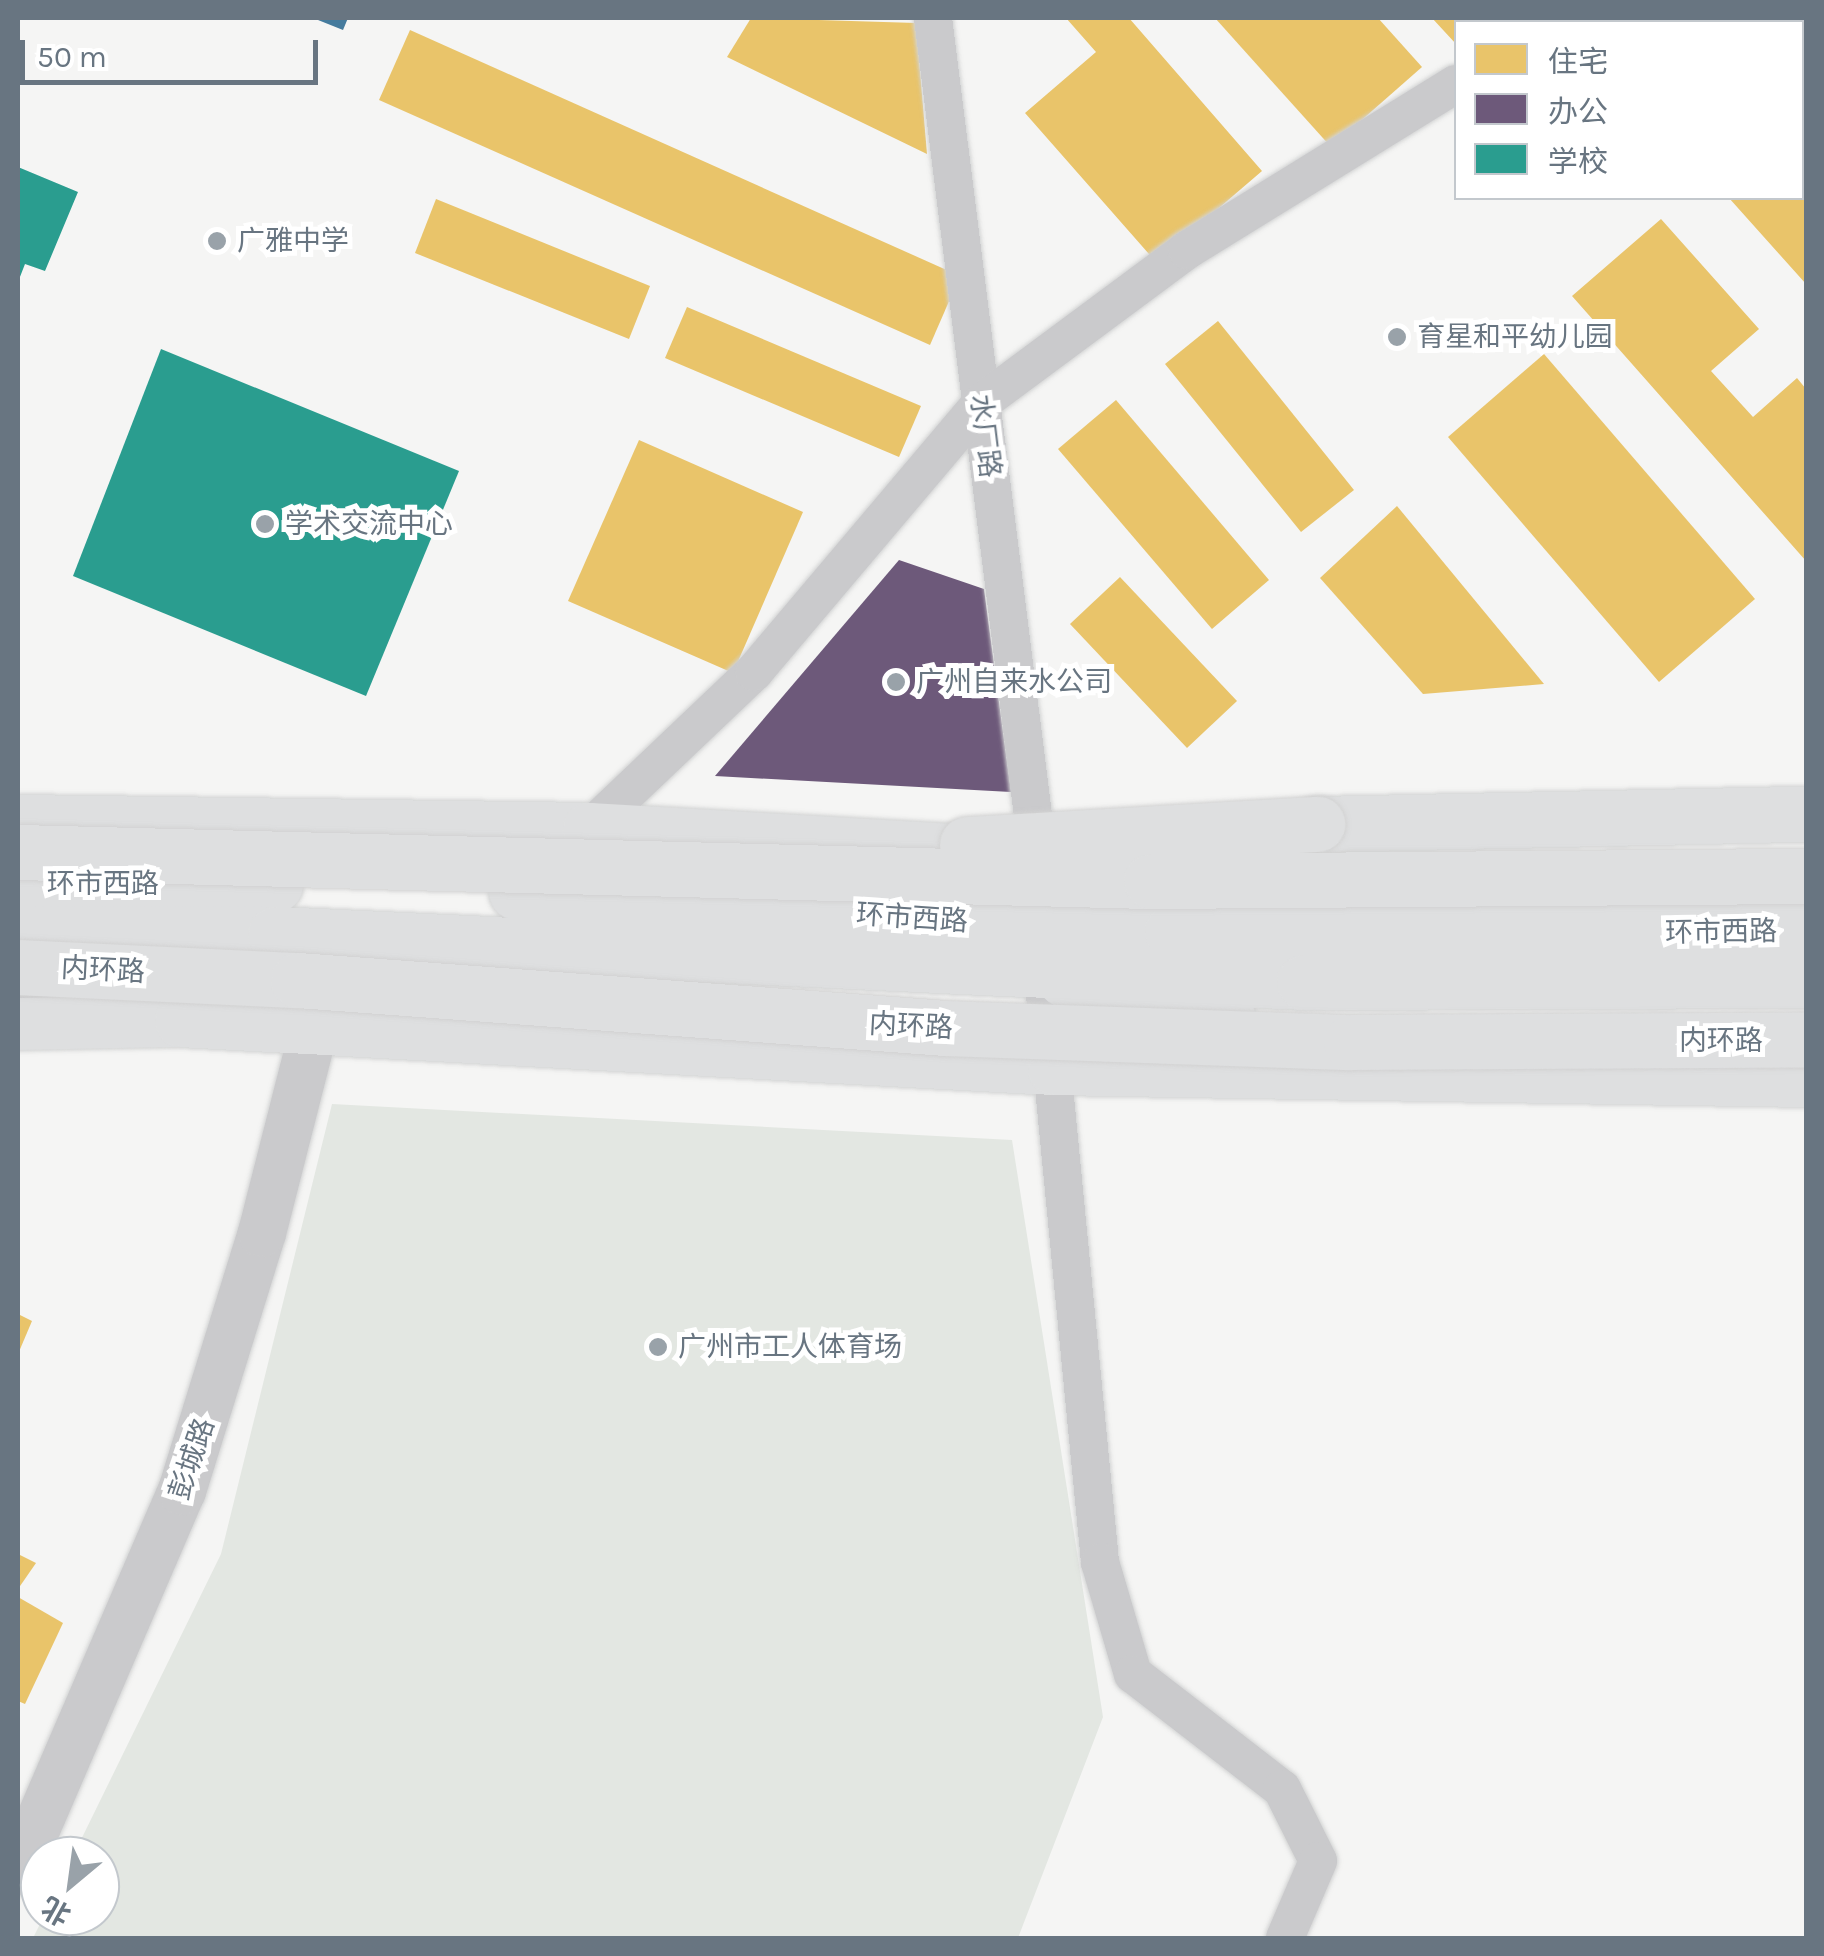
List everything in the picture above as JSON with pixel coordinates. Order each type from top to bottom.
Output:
[{"type":"main road","points":[[599,862],[1317,824],[1806,814]]},
{"type":"main road","points":[[18,821],[599,862],[1038,855],[1499,866],[1806,865]]},
{"type":"main road","points":[[18,852],[599,862],[1151,881],[1806,876]]},
{"type":"main road","points":[[1038,855],[1172,932]]},
{"type":"main road","name":"环市西路","points":[[18,884],[599,862],[1172,932],[1806,931]]},
{"type":"main road","points":[[1701,931],[1806,904]]},
{"type":"main road","name":"环市西路","points":[[18,934],[275,934],[1043,974],[1304,982],[1806,980]]},
{"type":"main road","points":[[548,1042],[701,956]]},
{"type":"main road","name":"内环路","points":[[18,967],[298,980],[945,1028],[1352,1042],[1806,1040]]},
{"type":"main road","points":[[1043,974],[1180,1013],[1249,1022],[1673,1053],[1806,1081]]},
{"type":"main road","points":[[18,1024],[194,1009],[314,1029],[1054,1069],[1673,1053],[1806,1028]]},
{"type":"main road","points":[[1352,1042],[1806,1049]]},
{"type":"street","name":"水厂路","points":[[934,18],[1038,855]]},
{"type":"street","points":[[599,862],[981,403],[1187,250],[1454,85]]},
{"type":"street","points":[[194,1009],[275,934]]},
{"type":"street","points":[[1043,974],[1100,1562],[1133,1674],[1282,1789],[1318,1861],[1285,1938]]},
{"type":"street","points":[[18,995],[194,1009],[330,1011],[413,1034]]},
{"type":"street","name":"彭城路","points":[[18,1870],[182,1490],[262,1233],[314,1029]]},
{"type":"shaded area","name":"广州市工人体育场","points":[[332,1104],[1012,1140],[1103,1717],[1018,1938],[33,1938],[120,1936],[120,1836],[83,1836],[221,1554]]},
{"type":"building: 住宅","points":[[751,18],[916,23],[927,154],[727,57]]},
{"type":"building: 住宅","points":[[1066,18],[1129,18],[1262,171],[1156,262],[1025,113],[1096,52]]},
{"type":"building: 住宅","points":[[1215,18],[1378,18],[1422,67],[1331,147]]},
{"type":"building: 住宅","points":[[1432,18],[1497,18],[1454,20],[1454,42]]},
{"type":"building: 住宅","points":[[1781,18],[1806,18],[1806,48],[1804,20]]},
{"type":"building: 住宅","points":[[410,30],[960,276],[930,345],[379,100]]},
{"type":"building: 住宅","points":[[1804,148],[1806,151],[1806,284],[1731,200],[1804,200]]},
{"type":"building: 住宅","points":[[436,199],[650,286],[629,339],[415,253]]},
{"type":"building: 住宅","points":[[1661,219],[1759,329],[1711,371],[1753,417],[1797,378],[1806,389],[1806,561],[1572,296]]},
{"type":"building: 住宅","points":[[687,307],[921,406],[899,457],[665,358]]},
{"type":"building: 住宅","points":[[1218,321],[1354,490],[1301,532],[1165,364]]},
{"type":"building: 住宅","points":[[1544,354],[1755,599],[1659,682],[1448,437]]},
{"type":"building: 住宅","points":[[1116,400],[1269,580],[1212,629],[1058,449]]},
{"type":"building: 住宅","points":[[639,440],[803,512],[733,673],[568,601]]},
{"type":"building: 住宅","points":[[1397,506],[1544,684],[1423,694],[1320,578]]},
{"type":"building: 住宅","name":"广州自来水公司","points":[[903,576],[972,599],[995,778],[743,764]]},
{"type":"building: 住宅","points":[[1120,577],[1237,701],[1187,748],[1070,624]]},
{"type":"building: 住宅","points":[[18,1314],[32,1321],[18,1354]]},
{"type":"building: 住宅","points":[[18,1554],[36,1563],[18,1589]]},
{"type":"building: 住宅","points":[[18,1597],[63,1623],[25,1704],[18,1701]]},
{"type":"building: 办公","name":"广州自来水公司","points":[[899,560],[984,589],[1011,792],[715,776]]},
{"type":"building: 学校","points":[[18,167],[78,192],[45,271],[25,264],[18,282]]},
{"type":"building: 学校","name":"学术交流中心","points":[[161,349],[459,471],[366,696],[73,576]]},
{"type":"building: 公共","points":[[313,18],[348,18],[343,30]]},
{"type":"place","name":"广雅中学","points":[[217,241]]},
{"type":"place","name":"育星和平幼儿园","points":[[1397,337]]},
{"type":"place","name":"学术交流中心","points":[[265,524]]},
{"type":"place","name":"广州自来水公司","points":[[896,682]]},
{"type":"place","name":"广州市工人体育场","points":[[658,1347]]}]
